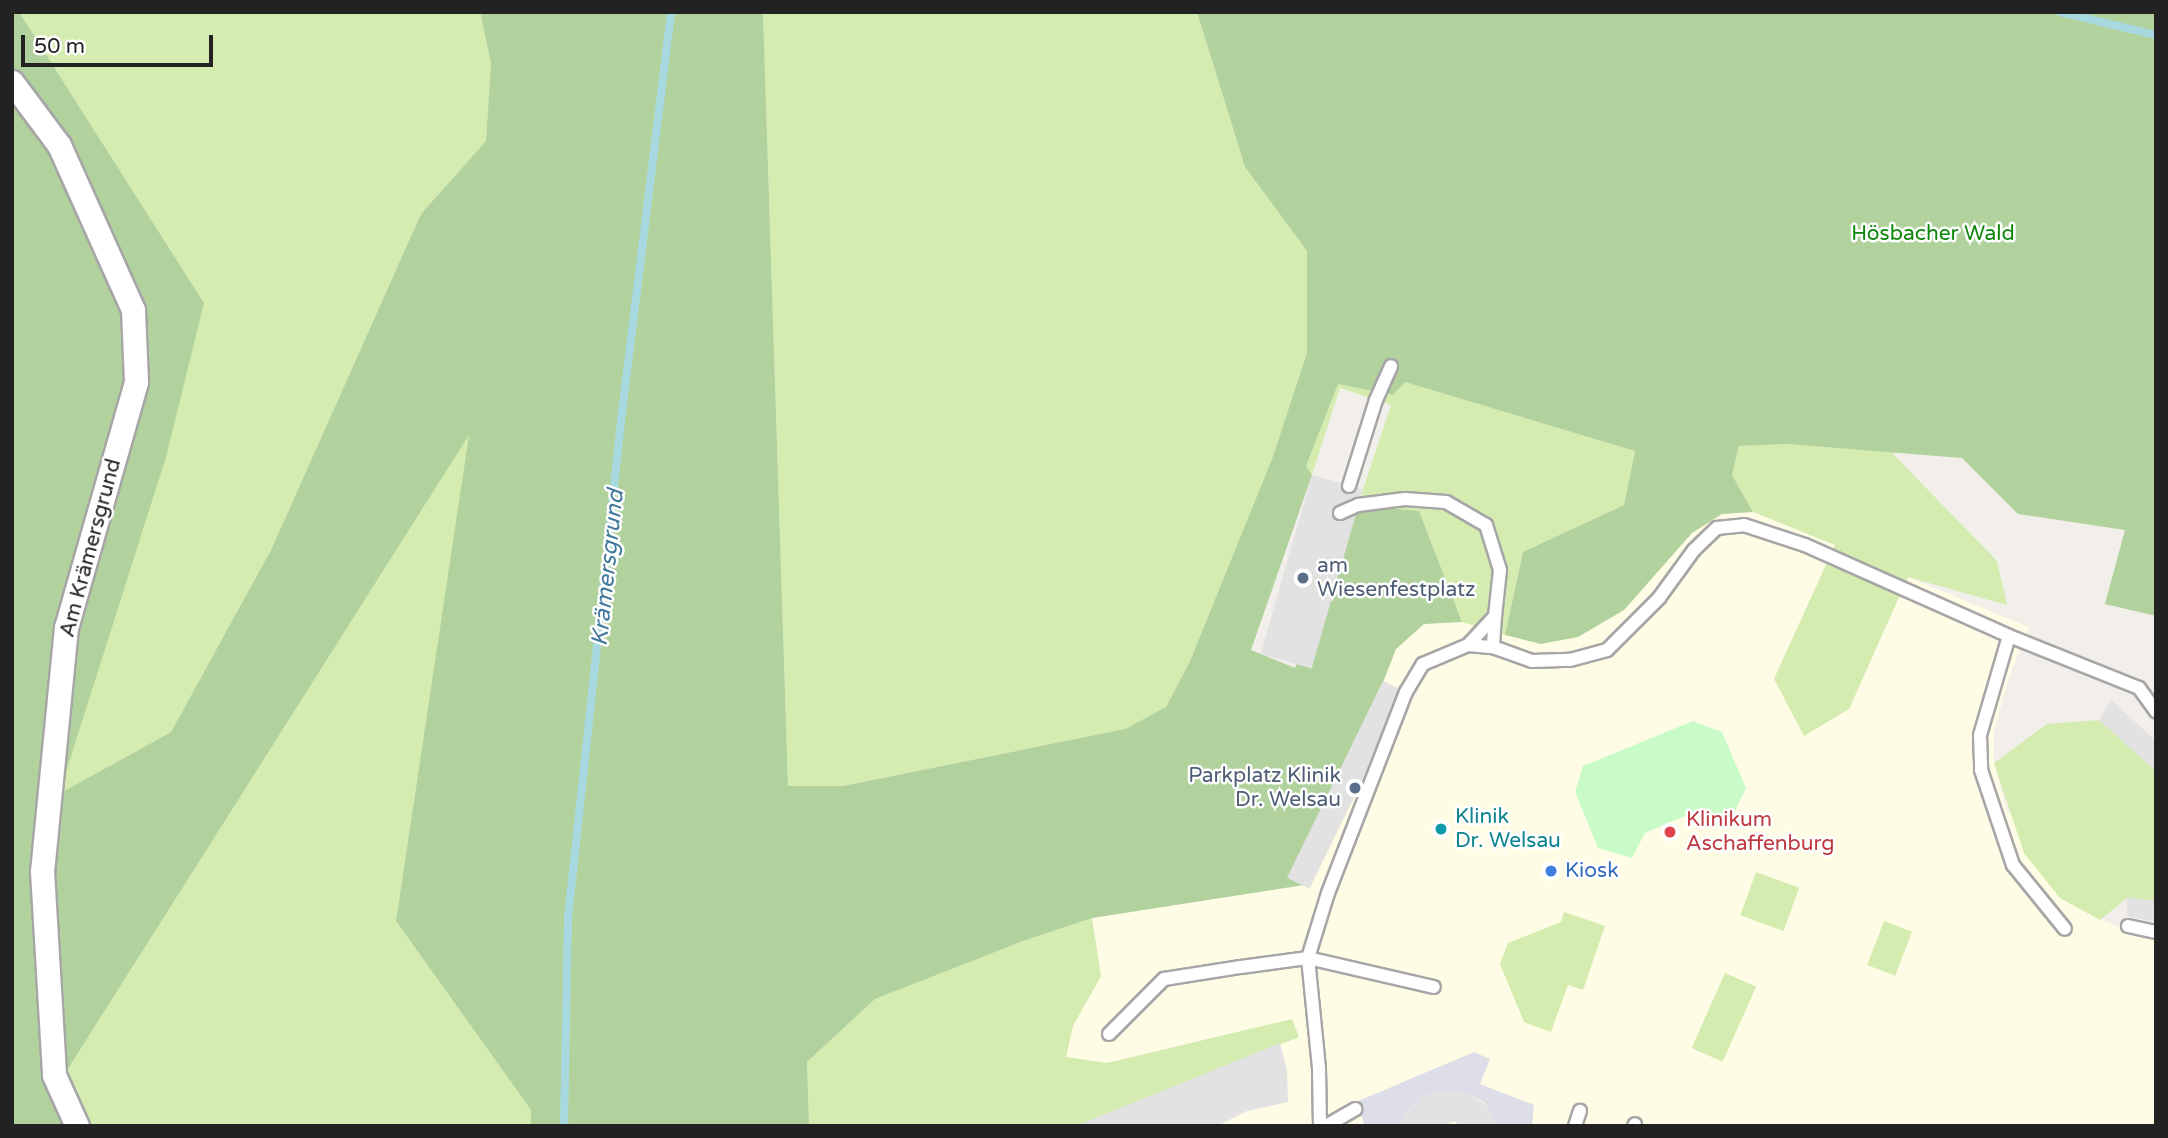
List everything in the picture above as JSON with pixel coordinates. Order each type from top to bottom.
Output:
[{"type":"street","name":"Am Krämersgrund","points":[[12,82],[59,145],[133,310],[136,382],[66,627],[42,872],[54,1075],[77,1126]]},
{"type":"lane","points":[[1349,486],[1376,400],[1391,366]]},
{"type":"lane","points":[[1340,513],[1358,505],[1405,499],[1447,502],[1486,526],[1500,570],[1493,647]]},
{"type":"lane","points":[[1468,645],[1493,647],[1532,661],[1570,660],[1607,650],[1658,598],[1694,550],[1717,528],[1744,525],[1805,545],[2009,636],[2156,694]]},
{"type":"lane","points":[[1320,1126],[1319,1068],[1308,958],[1328,893],[1406,692],[1423,664],[1468,645],[1495,616]]},
{"type":"lane","points":[[2009,636],[1980,735],[1981,770],[2013,865],[2065,929]]},
{"type":"lane","points":[[2139,688],[2156,711]]},
{"type":"lane","points":[[2128,926],[2156,932]]},
{"type":"lane","points":[[1109,1034],[1164,979],[1308,958],[1434,987]]},
{"type":"lane","points":[[1326,1126],[1356,1109]]},
{"type":"lane","points":[[1575,1126],[1580,1111]]},
{"type":"shaded area","name":"am Wiesenfestplatz","points":[[1312,475],[1363,490],[1312,668],[1261,654]]},
{"type":"shaded area","name":"Klinikum Aschaffenburg","points":[[1753,512],[1835,545],[1774,679],[1849,709],[1908,577],[2029,627],[2009,677],[1994,731],[1994,763],[2007,810],[2100,920],[2156,940],[2156,1126],[1076,1126],[1299,1037],[1292,1019],[1107,1063],[1065,1057],[1073,1026],[1101,976],[1092,918],[1304,885],[1396,649],[1424,624],[1462,622],[1541,644],[1624,610],[1692,533],[1722,514]]},
{"type":"shaded area","name":"Parkplatz Klinik Dr. Welsau","points":[[1383,681],[1405,692],[1309,889],[1287,878]]},
{"type":"shaded area","points":[[2111,700],[2156,741],[2156,771],[2099,720]]},
{"type":"shaded area","points":[[2127,897],[2156,901],[2156,922],[2127,916]]},
{"type":"shaded area","points":[[1280,1043],[1287,1070],[1288,1102],[1247,1111],[1217,1126],[1076,1126]]},
{"type":"shaded area","points":[[1474,1052],[1490,1059],[1480,1084],[1534,1105],[1532,1126],[1496,1126],[1485,1103],[1470,1095],[1451,1092],[1423,1096],[1407,1112],[1402,1126],[1365,1126],[1356,1102]]},
{"type":"shaded area","points":[[1451,1092],[1470,1095],[1485,1104],[1496,1126],[1459,1126],[1455,1121],[1443,1126],[1402,1126],[1407,1112],[1423,1096]]},
{"type":"green space","name":"Hösbacher Wald","points":[[12,12],[19,12],[204,303],[166,457],[59,794],[171,732],[271,550],[421,214],[486,141],[491,63],[480,12],[763,12],[788,786],[843,786],[1125,729],[1166,707],[1190,661],[1272,459],[1307,353],[1307,251],[1245,167],[1197,12],[2156,12],[2156,616],[2105,604],[2125,530],[2018,514],[1962,458],[1787,444],[1739,446],[1732,475],[1753,512],[1722,514],[1692,533],[1624,610],[1578,637],[1541,644],[1505,635],[1523,552],[1624,505],[1635,451],[1405,382],[1393,395],[1338,384],[1306,466],[1312,475],[1251,650],[1295,668],[1358,505],[1419,511],[1462,622],[1424,624],[1396,649],[1304,885],[1092,918],[1023,941],[875,999],[807,1062],[809,1126],[531,1126],[531,1110],[396,921],[469,435],[59,1083],[55,879],[58,798],[35,869],[47,1083],[76,1126],[12,1126]]},
{"type":"green space","points":[[19,12],[480,12],[491,63],[486,141],[421,214],[271,550],[171,732],[59,794],[204,303]]},
{"type":"green space","points":[[763,12],[1197,12],[1245,167],[1307,251],[1307,353],[1272,459],[1190,661],[1166,707],[1125,729],[843,786],[788,786]]},
{"type":"green space","points":[[1405,382],[1635,451],[1624,505],[1523,552],[1505,635],[1462,622],[1419,511],[1358,505],[1391,405],[1340,388],[1312,475],[1306,466],[1338,384],[1393,395]]},
{"type":"green space","points":[[470,433],[396,921],[531,1110],[531,1126],[83,1126],[59,1083]]},
{"type":"green space","points":[[1787,444],[1891,452],[1997,561],[2007,605],[1908,577],[1849,709],[1804,736],[1774,679],[1835,545],[1753,512],[1732,475],[1739,446]]},
{"type":"green space","points":[[2099,720],[2156,771],[2156,901],[2127,898],[2100,920],[2060,898],[2024,853],[1994,763],[2047,724]]},
{"type":"green space","points":[[1693,721],[1722,732],[1746,788],[1729,823],[1699,810],[1645,833],[1632,858],[1598,848],[1575,792],[1583,766]]},
{"type":"green space","points":[[1756,872],[1799,888],[1783,931],[1740,915]]},
{"type":"green space","points":[[1564,912],[1605,926],[1583,990],[1568,985],[1551,1032],[1524,1022],[1500,964],[1508,943],[1561,922]]},
{"type":"green space","points":[[1092,918],[1101,976],[1073,1026],[1066,1057],[1107,1063],[1292,1019],[1299,1037],[1076,1126],[809,1126],[807,1062],[875,999],[1023,941]]},
{"type":"green space","points":[[1884,921],[1912,932],[1895,976],[1867,965]]},
{"type":"green space","points":[[1725,973],[1756,987],[1723,1062],[1692,1048]]},
{"type":"waterway","name":"Krämersgrund","points":[[564,1126],[568,918],[622,412],[671,12]]},
{"type":"waterway","points":[[2060,12],[2156,35]]},
{"type":"place","name":"am Wiesenfestplatz","points":[[1303,578]]},
{"type":"place","name":"Parkplatz Klinik Dr. Welsau","points":[[1355,788]]},
{"type":"place","name":"Klinik Dr. Welsau","points":[[1441,829]]},
{"type":"place","name":"Klinikum Aschaffenburg","points":[[1670,832]]},
{"type":"place","name":"Kiosk","points":[[1551,871]]}]
